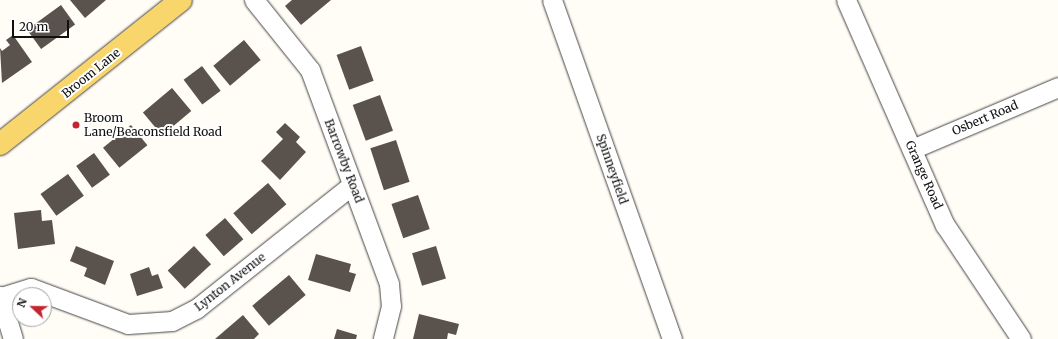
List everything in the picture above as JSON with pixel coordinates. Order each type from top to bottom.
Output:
[{"type":"main road","name":"Broom Lane","points":[[0,144],[181,0]]},
{"type":"street","name":"Barrowby Road","points":[[254,0],[310,70],[389,284],[391,306],[383,339]]},
{"type":"street","name":"Spinneyfield","points":[[552,0],[672,339]]},
{"type":"street","name":"Grange Road","points":[[846,0],[958,248],[1021,339]]},
{"type":"street","name":"Osbert Road","points":[[912,149],[1058,87]]},
{"type":"street","name":"Lynton Avenue","points":[[0,297],[31,288],[128,324],[172,321],[196,309],[352,185]]},
{"type":"street","points":[[0,297],[13,339]]},
{"type":"building","points":[[70,0],[106,0],[85,18]]},
{"type":"building","points":[[292,0],[331,0],[301,25],[285,6]]},
{"type":"building","points":[[61,5],[75,24],[41,49],[27,30]]},
{"type":"building","points":[[13,35],[32,62],[2,83],[0,48],[2,51],[10,45],[6,40]]},
{"type":"building","points":[[244,40],[261,60],[230,86],[213,66]]},
{"type":"building","points":[[361,46],[374,81],[349,90],[337,55]]},
{"type":"building","points":[[202,66],[221,91],[202,105],[184,80]]},
{"type":"building","points":[[172,88],[191,111],[162,135],[143,112]]},
{"type":"building","points":[[380,95],[393,131],[366,141],[353,105]]},
{"type":"building","points":[[285,123],[300,137],[296,142],[306,152],[280,180],[261,161],[283,139],[276,132]]},
{"type":"building","points":[[131,125],[147,145],[119,168],[103,148]]},
{"type":"building","points":[[396,140],[410,182],[384,190],[370,148]]},
{"type":"building","points":[[94,153],[110,175],[92,188],[76,166]]},
{"type":"building","points":[[68,174],[84,196],[56,216],[40,194]]},
{"type":"building","points":[[268,183],[286,204],[252,234],[233,213]]},
{"type":"building","points":[[418,195],[430,229],[403,238],[392,204]]},
{"type":"building","points":[[41,210],[42,221],[52,220],[55,244],[18,249],[14,213]]},
{"type":"building","points":[[225,218],[243,239],[224,256],[205,235]]},
{"type":"building","points":[[76,246],[114,261],[105,285],[84,276],[87,268],[70,261]]},
{"type":"building","points":[[194,246],[211,264],[185,289],[168,271]]},
{"type":"building","points":[[436,246],[446,279],[422,286],[412,253]]},
{"type":"building","points":[[316,254],[351,264],[349,272],[356,274],[350,292],[308,280]]},
{"type":"building","points":[[149,267],[152,276],[158,274],[163,288],[137,296],[130,274]]},
{"type":"building","points":[[289,275],[306,295],[269,326],[252,306]]},
{"type":"building","points":[[419,314],[459,324],[456,335],[448,333],[447,339],[413,339]]},
{"type":"building","points":[[243,315],[259,334],[254,339],[215,339]]},
{"type":"building","points":[[337,329],[357,335],[356,339],[334,339]]},
{"type":"place","name":"Broom Lane/Beaconsfield Road","points":[[76,125]]}]
